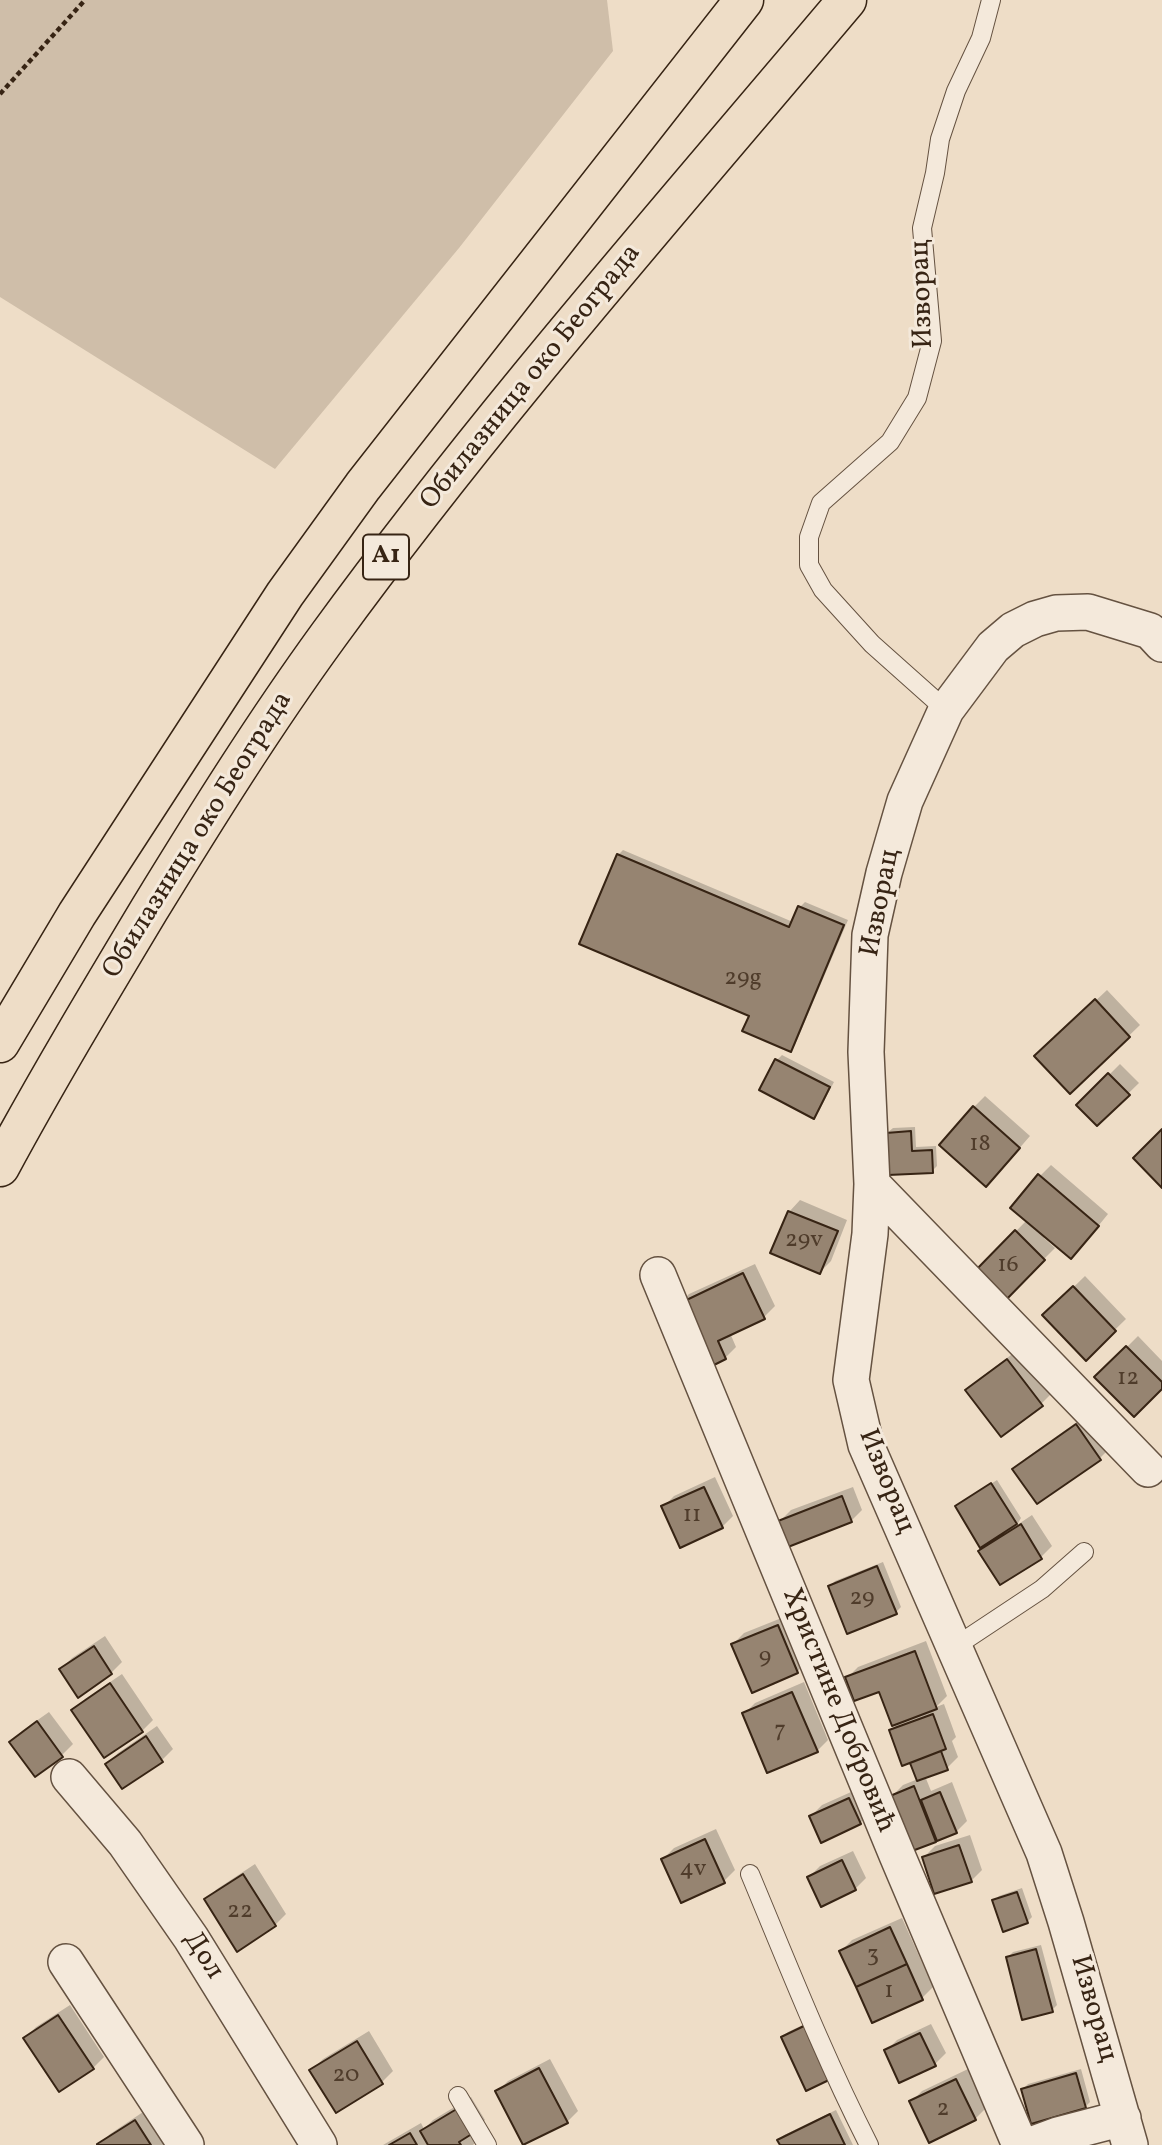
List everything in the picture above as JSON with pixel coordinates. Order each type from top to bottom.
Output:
[{"type":"highway","name":"Обилазница око Београда","points":[[0,1043],[77,914],[293,583],[363,486],[744,0]]},
{"type":"highway","name":"Обилазница око Београда","points":[[0,1167],[62,1055],[200,826],[326,638],[405,532],[517,392],[847,0]]},
{"type":"street","name":"Изворац","points":[[1127,2131],[1044,1853],[866,1445],[851,1380],[870,1234],[872,1184],[866,1052],[870,935],[884,873],[905,801],[946,710],[993,647],[1013,630],[1035,619],[1056,613],[1088,612],[1158,631]]},
{"type":"street","points":[[872,1184],[1148,1469]]},
{"type":"street","name":"Христине Добровић","points":[[658,1275],[897,1855],[1020,2145]]},
{"type":"street","name":"Дол","points":[[69,1777],[125,1843],[191,1938],[319,2145]]},
{"type":"street","points":[[66,1962],[186,2145]]},
{"type":"street","points":[[1031,2145],[1058,2135],[1127,2131]]},
{"type":"lane","name":"Изворац","points":[[946,710],[872,645],[823,590],[809,565],[809,537],[821,503],[890,442],[917,398],[932,341],[922,228],[940,139],[956,91],[981,38],[991,0]]},
{"type":"lane","points":[[953,1648],[1042,1589],[1084,1552]]},
{"type":"lane","points":[[750,1874],[809,2017],[869,2145]]},
{"type":"lane","points":[[458,2096],[487,2145]]},
{"type":"path","points":[[0,94],[85,0]]},
{"type":"shaded area","points":[[0,0],[607,0],[613,51],[459,248],[275,469],[0,297]]},
{"type":"building","points":[[617,854],[789,927],[798,906],[844,925],[791,1052],[742,1031],[749,1016],[579,944]]},
{"type":"building","points":[[1095,999],[1130,1037],[1070,1094],[1034,1056]]},
{"type":"building","points":[[775,1059],[830,1087],[814,1119],[759,1090]]},
{"type":"building","points":[[1108,1073],[1130,1095],[1097,1126],[1076,1105]]},
{"type":"building","points":[[973,1106],[1020,1148],[986,1187],[939,1145]]},
{"type":"building","points":[[1162,1129],[1162,1188],[1133,1158]]},
{"type":"building","points":[[911,1131],[912,1151],[932,1150],[933,1173],[888,1175],[886,1133]]},
{"type":"building","points":[[1038,1174],[1099,1226],[1071,1259],[1010,1208]]},
{"type":"building","points":[[788,1211],[838,1231],[820,1274],[770,1253]]},
{"type":"building","points":[[1015,1230],[1045,1260],[1002,1304],[972,1274]]},
{"type":"building","points":[[743,1273],[765,1319],[718,1341],[726,1359],[706,1369],[676,1305]]},
{"type":"building","points":[[1073,1286],[1116,1331],[1086,1361],[1042,1315]]},
{"type":"building","points":[[1126,1346],[1162,1382],[1162,1389],[1134,1417],[1094,1377]]},
{"type":"building","points":[[1007,1359],[1043,1406],[1001,1437],[965,1390]]},
{"type":"building","points":[[1076,1424],[1101,1460],[1037,1504],[1012,1469]]},
{"type":"building","points":[[991,1483],[1017,1524],[980,1548],[955,1506]]},
{"type":"building","points":[[704,1487],[723,1528],[680,1548],[661,1506]]},
{"type":"building","points":[[842,1496],[852,1522],[788,1547],[778,1521]]},
{"type":"building","points":[[1021,1524],[1042,1559],[1000,1585],[978,1551]]},
{"type":"building","points":[[877,1566],[897,1614],[847,1634],[828,1586]]},
{"type":"building","points":[[778,1625],[798,1673],[752,1693],[731,1644]]},
{"type":"building","points":[[94,1646],[112,1674],[78,1698],[59,1669]]},
{"type":"building","points":[[915,1651],[937,1709],[892,1726],[879,1692],[854,1701],[845,1677]]},
{"type":"building","points":[[110,1683],[143,1732],[104,1758],[71,1710]]},
{"type":"building","points":[[792,1692],[818,1752],[767,1773],[742,1713]]},
{"type":"building","points":[[933,1714],[946,1749],[902,1766],[889,1730]]},
{"type":"building","points":[[37,1721],[63,1757],[35,1777],[9,1742]]},
{"type":"building","points":[[146,1736],[163,1762],[122,1789],[105,1764]]},
{"type":"building","points":[[941,1751],[948,1770],[917,1781],[910,1763]]},
{"type":"building","points":[[914,1786],[936,1842],[912,1851],[890,1796]]},
{"type":"building","points":[[940,1792],[957,1833],[937,1841],[921,1800]]},
{"type":"building","points":[[849,1798],[861,1824],[821,1843],[809,1816]]},
{"type":"building","points":[[705,1839],[725,1883],[681,1903],[661,1859]]},
{"type":"building","points":[[959,1845],[972,1882],[934,1894],[922,1857]]},
{"type":"building","points":[[842,1860],[856,1890],[821,1907],[807,1877]]},
{"type":"building","points":[[243,1874],[276,1926],[237,1952],[204,1899]]},
{"type":"building","points":[[1017,1892],[1028,1923],[1003,1932],[992,1900]]},
{"type":"building","points":[[890,1927],[907,1964],[856,1987],[839,1951]]},
{"type":"building","points":[[1036,1949],[1053,2012],[1022,2020],[1006,1957]]},
{"type":"building","points":[[907,1964],[923,2000],[872,2023],[856,1987]]},
{"type":"building","points":[[58,2015],[94,2069],[59,2092],[23,2038]]},
{"type":"building","points":[[806,2025],[831,2079],[806,2091],[781,2037]]},
{"type":"building","points":[[920,2033],[936,2066],[899,2083],[884,2050]]},
{"type":"building","points":[[357,2041],[383,2084],[336,2113],[309,2070]]},
{"type":"building","points":[[539,2068],[568,2123],[523,2145],[495,2091]]},
{"type":"building","points":[[1076,2073],[1086,2108],[1031,2124],[1021,2089]]},
{"type":"building","points":[[956,2079],[976,2120],[929,2143],[909,2101]]},
{"type":"building","points":[[460,2107],[475,2132],[459,2142],[461,2145],[428,2145],[420,2131]]},
{"type":"building","points":[[830,2114],[845,2145],[780,2145],[777,2140]]},
{"type":"building","points":[[135,2120],[151,2145],[97,2145],[97,2144]]},
{"type":"building","points":[[410,2133],[417,2145],[389,2145]]}]
